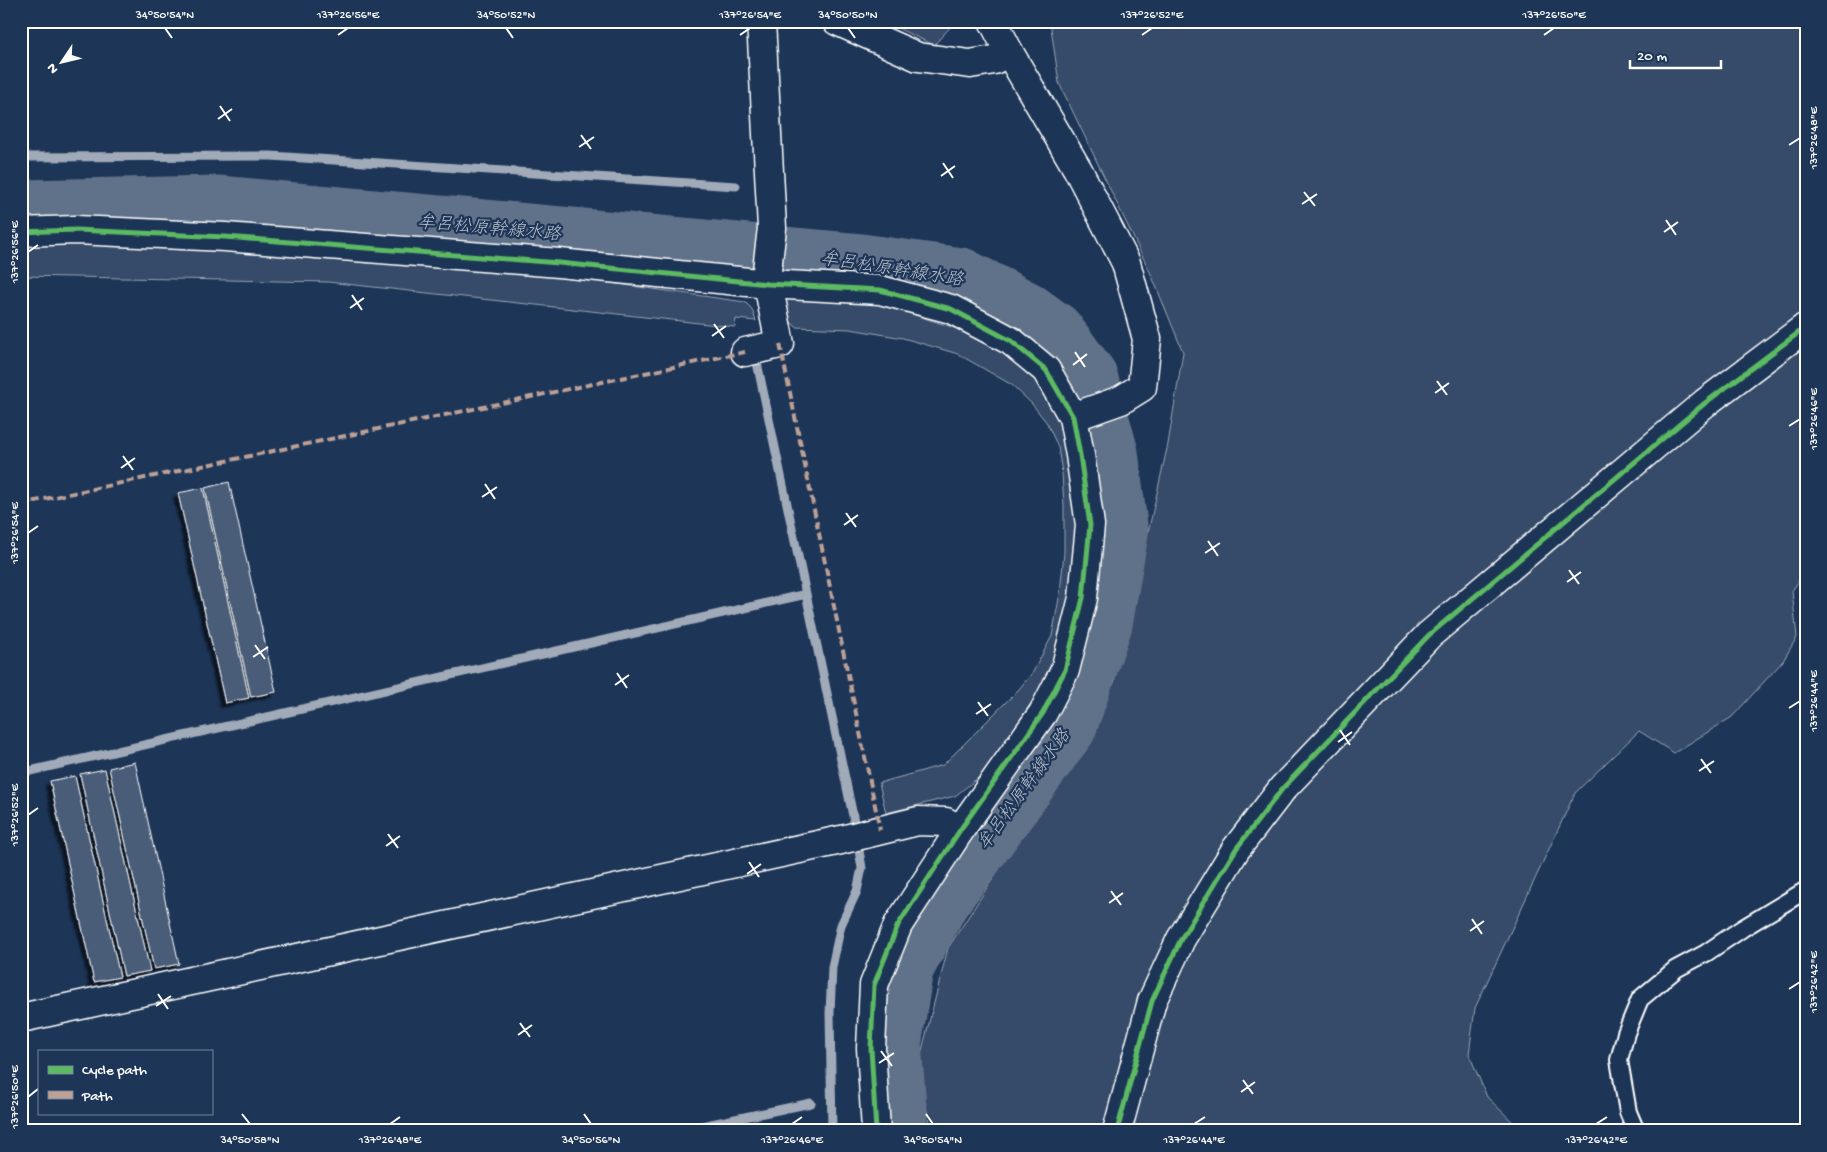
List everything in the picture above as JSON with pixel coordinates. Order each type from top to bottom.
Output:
[{"type":"street","points":[[756,350],[780,344],[767,277],[772,228],[760,21]]},
{"type":"street","points":[[837,21],[918,57],[970,64],[994,60],[1009,52]]},
{"type":"street","points":[[993,21],[1078,170],[1126,264],[1147,339],[1142,387],[1121,400],[1079,414]]},
{"type":"street","points":[[21,232],[76,230],[224,236],[559,263],[767,277],[880,290],[951,310],[1011,341],[1046,370],[1079,414],[1090,526],[1083,598],[1065,670],[1043,713],[960,830],[898,924],[874,985],[871,1048],[876,1131]]},
{"type":"street","points":[[1117,1131],[1152,1002],[1181,939],[1236,849],[1283,788],[1429,635],[1705,403],[1806,327]]},
{"type":"street","points":[[21,1018],[842,840],[918,821],[946,822],[960,830]]},
{"type":"lane","points":[[1636,1131],[1628,1112],[1619,1060],[1626,1033],[1640,999],[1676,969],[1706,953],[1806,890]]},
{"type":"shaded area","points":[[882,21],[956,21],[934,45]]},
{"type":"shaded area","points":[[1050,21],[1806,21],[1806,570],[1792,591],[1797,637],[1783,661],[1732,717],[1674,753],[1639,731],[1575,793],[1475,1008],[1469,1054],[1487,1097],[1522,1131],[931,1131],[918,1066],[948,948],[1051,789],[1114,683],[1168,444],[1183,352],[1151,274],[1059,83]]},
{"type":"shaded area","points":[[21,244],[209,248],[539,273],[745,302],[752,309],[756,321],[736,319],[735,327],[328,282],[21,276]]},
{"type":"shaded area","points":[[786,296],[874,302],[949,326],[991,342],[1026,365],[1063,418],[1078,513],[1076,560],[1065,624],[1045,682],[984,773],[955,796],[886,813],[879,783],[943,765],[1019,689],[1033,672],[1052,636],[1060,593],[1064,553],[1064,506],[1058,447],[1047,423],[1032,404],[1012,385],[958,354],[903,338],[850,329],[796,327],[784,315]]},
{"type":"building","points":[[229,482],[276,692],[251,697],[205,488]]},
{"type":"building","points":[[203,488],[249,698],[225,703],[178,493]]},
{"type":"building","points":[[135,762],[179,964],[154,969],[109,768]]},
{"type":"building","points":[[105,769],[150,971],[124,976],[80,774]]},
{"type":"building","points":[[75,776],[120,977],[94,982],[50,781]]},
{"type":"waterway","points":[[21,157],[271,156],[736,186]]},
{"type":"waterway","name":"牟呂松原幹線水路","points":[[21,207],[218,203],[861,261],[961,275],[1027,309],[1056,330],[1090,376],[1111,453],[1121,533],[1105,624],[1069,728],[941,903],[906,969],[894,1045],[901,1131]]},
{"type":"waterway","points":[[755,353],[853,816],[862,868],[857,891],[841,925],[832,967],[830,1013],[832,1131]]},
{"type":"waterway","points":[[21,773],[802,595]]},
{"type":"waterway","points":[[678,1131],[811,1103]]},
{"type":"marked path","points":[[780,344],[880,830]]},
{"type":"marked path","points":[[21,504],[745,352]]},
{"type":"cycle path","points":[[21,232],[76,230],[225,237],[559,263],[768,284],[880,290],[951,309],[1011,341],[1046,370],[1073,417],[1080,455],[1090,525],[1083,598],[1065,670],[1043,713],[960,830],[898,925],[874,985],[871,1048],[876,1131]]},
{"type":"cycle path","points":[[1117,1131],[1152,1001],[1181,939],[1236,849],[1283,788],[1429,635],[1705,403],[1806,327]]}]
